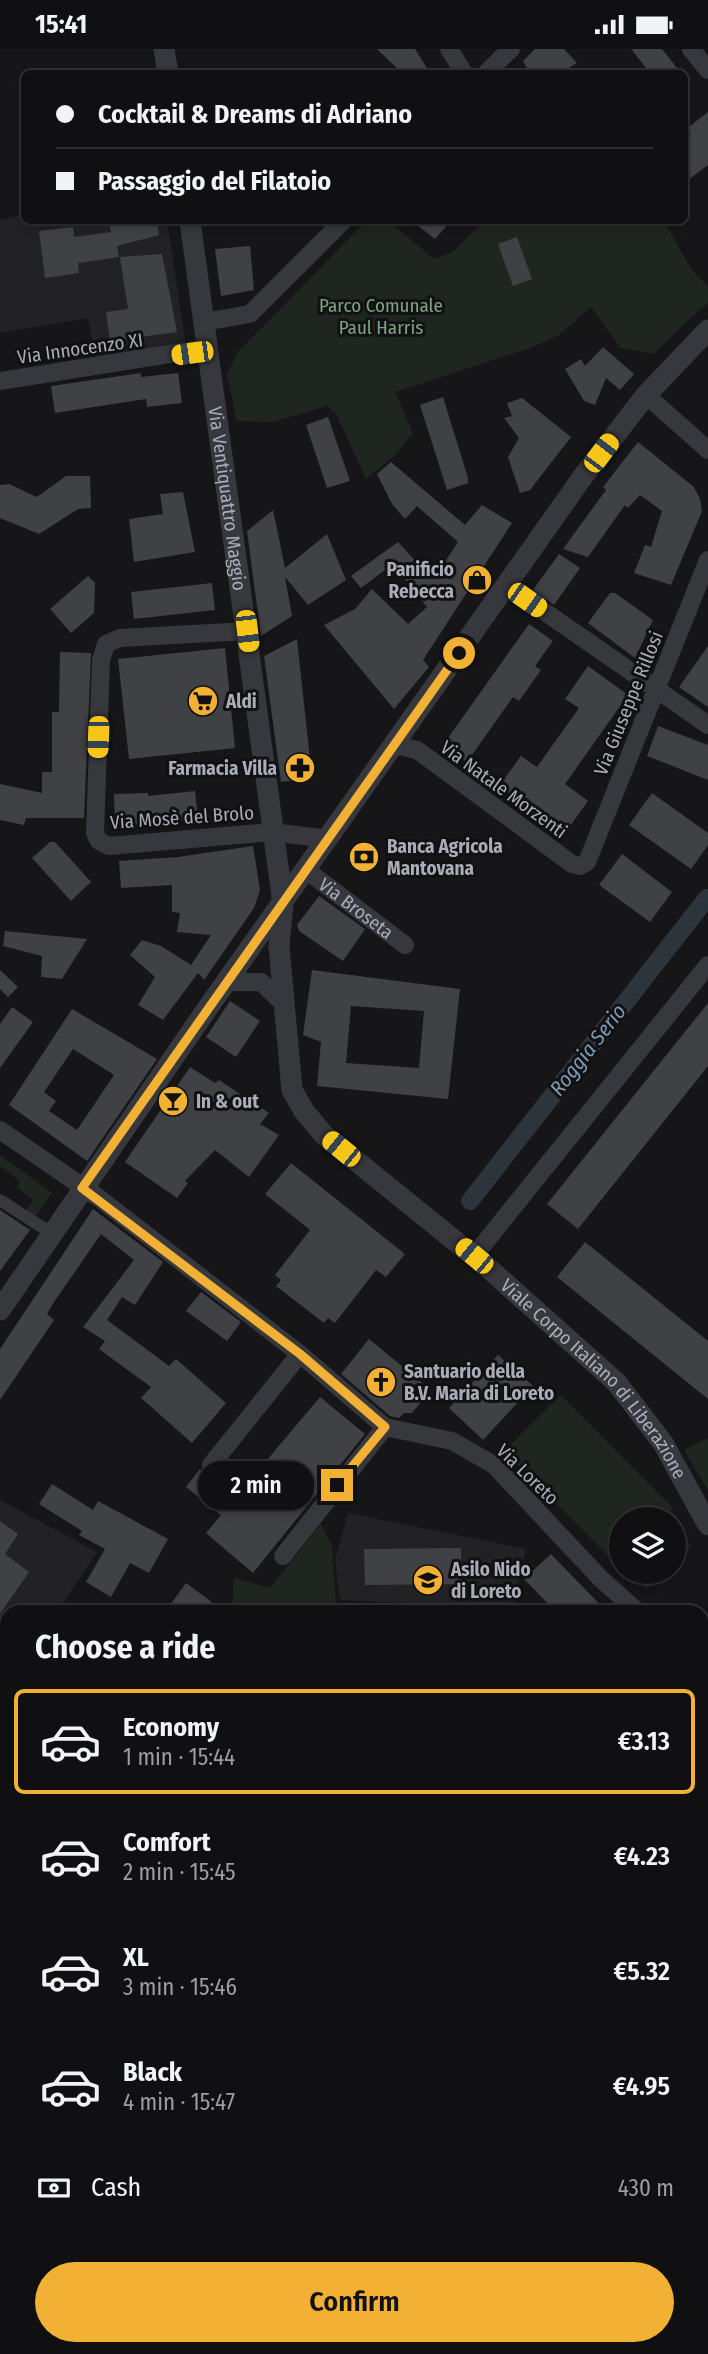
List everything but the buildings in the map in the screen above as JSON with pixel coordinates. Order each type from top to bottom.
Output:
[{"type":"street","points":[[164,49],[167,70]]},
{"type":"street","points":[[449,49],[462,70]]},
{"type":"street","points":[[489,70],[511,49]]},
{"type":"street","points":[[691,49],[708,70]]},
{"type":"street","name":"Via Ventiquattro Maggio","points":[[190,224],[283,903]]},
{"type":"street","points":[[204,322],[250,314],[340,224]]},
{"type":"street","name":"Via Broseta","points":[[0,1310],[82,1188],[506,585],[646,395],[708,330]]},
{"type":"street","name":"Via Innocenzo XI","points":[[0,381],[207,348]]},
{"type":"street","points":[[646,395],[708,450]]},
{"type":"street","name":"Via Giuseppe Rillosi","points":[[587,862],[708,560]]},
{"type":"street","points":[[506,585],[655,691],[708,725]]},
{"type":"street","name":"Via Mosè del Brolo","points":[[247,631],[120,638],[106,644],[101,660],[95,833],[99,841],[109,846],[272,832]]},
{"type":"street","name":"Via Natale Morzenti","points":[[395,745],[417,750],[572,864],[580,866],[587,862]]},
{"type":"street","points":[[272,832],[328,839]]},
{"type":"street","name":"Via Broseta","points":[[306,870],[405,946]]},
{"type":"street","name":"Viale Corpo Italiano di Liberazione","points":[[283,903],[279,947],[283,1003],[292,1090],[304,1111],[324,1135],[474,1256],[616,1382],[663,1443],[708,1525]]},
{"type":"street","points":[[474,1256],[707,965]]},
{"type":"street","points":[[226,982],[261,982],[283,1003]]},
{"type":"street","name":"Via Loreto","points":[[0,1129],[300,1354],[385,1427],[452,1441],[494,1465],[601,1579],[630,1605]]},
{"type":"street","points":[[0,1200],[51,1233]]},
{"type":"street","points":[[211,1465],[300,1354]]},
{"type":"street","points":[[283,1556],[385,1427]]},
{"type":"shaded area","points":[[21,215],[21,224],[167,224],[186,345],[96,360],[88,318],[0,333],[0,220]]},
{"type":"shaded area","points":[[0,1500],[97,1552],[62,1605],[0,1605]]},
{"type":"shaded area","name":"Asilo Nido di Loreto","points":[[348,1513],[526,1549],[513,1605],[340,1600],[335,1560]]},
{"type":"green space","name":"Parco Comunale Paul Harris","points":[[363,224],[393,224],[434,259],[453,252],[481,224],[666,224],[690,267],[708,287],[708,302],[653,354],[621,348],[591,307],[559,335],[530,348],[395,392],[413,433],[394,456],[366,479],[336,414],[328,406],[272,422],[237,421],[227,374],[238,352]]},
{"type":"green space","points":[[0,1155],[52,1193],[35,1217],[26,1210],[33,1200],[17,1187],[20,1181],[0,1166]]},
{"type":"green space","points":[[561,1395],[672,1507],[609,1507],[609,1557],[504,1451]]},
{"type":"green space","points":[[708,1438],[708,1491],[684,1450]]},
{"type":"green space","points":[[321,1524],[332,1546],[336,1602],[340,1605],[232,1605],[234,1578],[270,1588]]},
{"type":"waterway","name":"Roggia Serio","points":[[470,1201],[707,898]]},
{"type":"place","name":"Panificio Rebecca","points":[[477,580]]},
{"type":"place","name":"Aldi","points":[[203,701]]},
{"type":"place","name":"Farmacia Villa","points":[[300,768]]},
{"type":"place","name":"Banca Agricola Mantovana","points":[[364,857]]},
{"type":"place","name":"In & out","points":[[173,1101]]},
{"type":"place","name":"Santuario della B.V. Maria di Loreto","points":[[381,1382]]},
{"type":"place","name":"Asilo Nido di Loreto","points":[[428,1580]]},
{"type":"route","points":[[337,1485],[385,1427],[300,1354],[99,1198],[82,1188],[459,653]]}]
